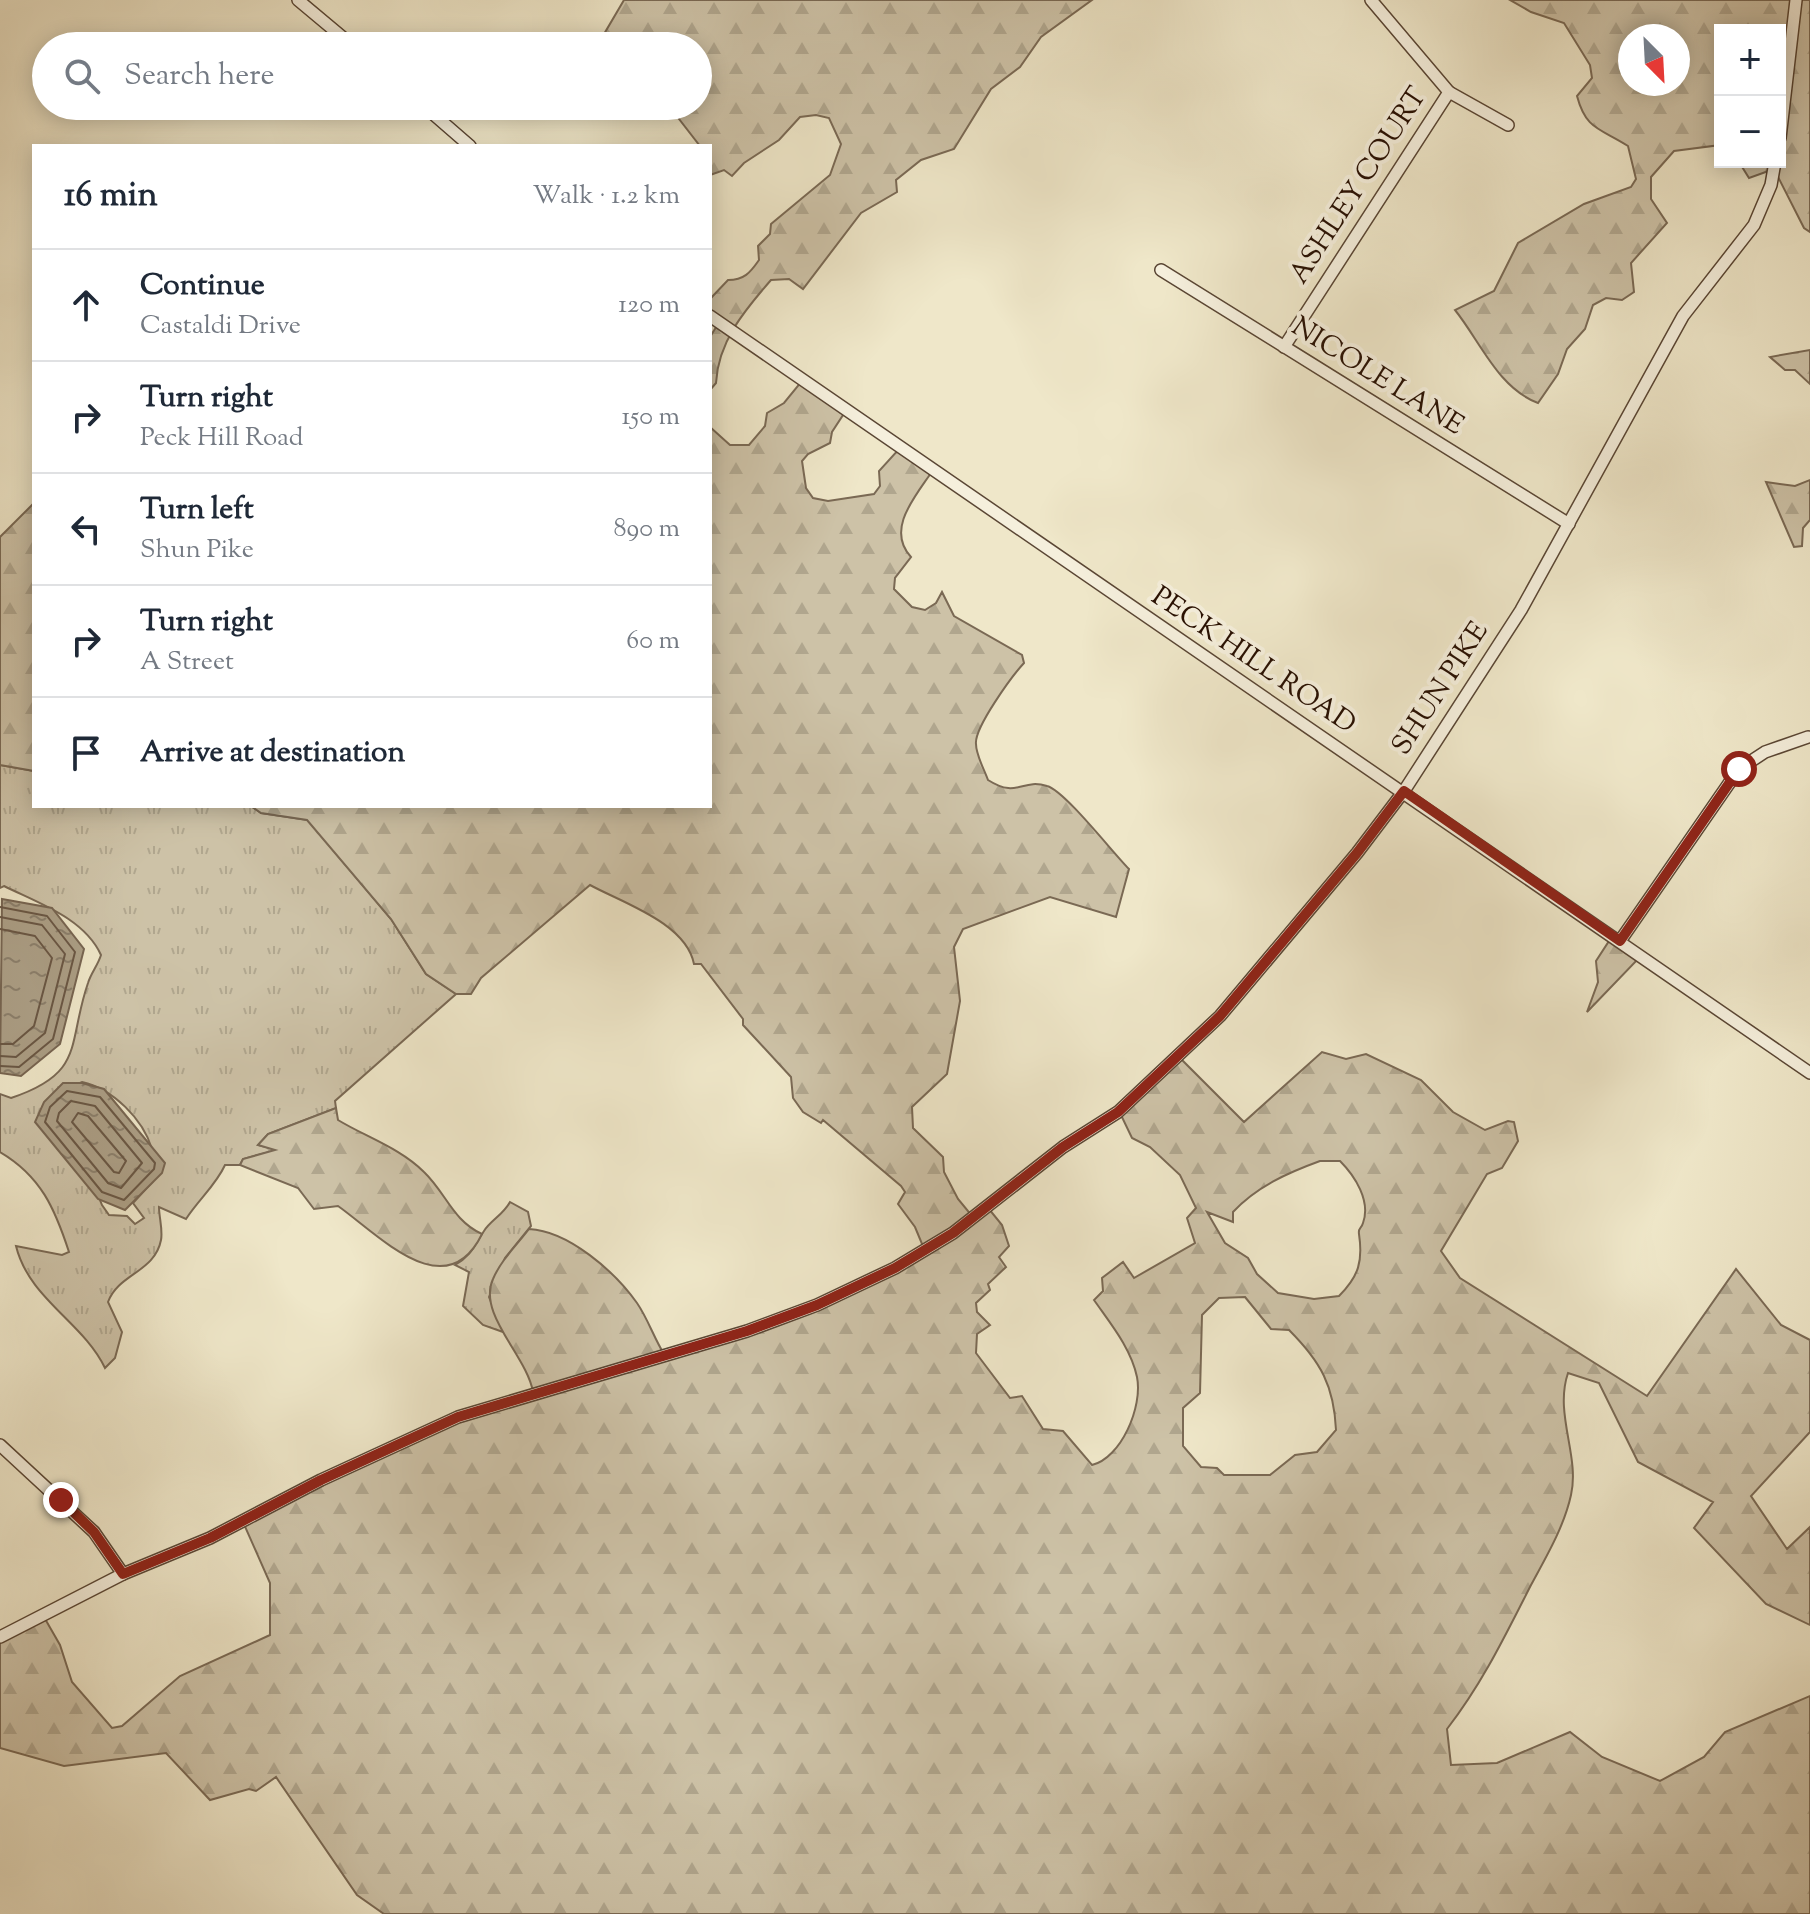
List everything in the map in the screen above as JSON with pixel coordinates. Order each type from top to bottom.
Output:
[{"type":"street","points":[[298,0],[336,32]]},
{"type":"street","name":"ASHLEY COURT","points":[[1371,0],[1449,92],[1508,125]]},
{"type":"street","points":[[1785,96],[1796,0]]},
{"type":"street","name":"ASHLEY COURT","points":[[1284,347],[1449,92]]},
{"type":"street","points":[[440,120],[468,144]]},
{"type":"street","name":"SHUN PIKE","points":[[0,1637],[123,1574],[210,1538],[321,1480],[458,1417],[747,1331],[817,1305],[895,1268],[953,1233],[1063,1147],[1118,1112],[1220,1016],[1357,853],[1404,791],[1486,667],[1683,316],[1754,225],[1771,185],[1774,168]]},
{"type":"street","name":"NICOLE LANE","points":[[1161,270],[1569,524]]},
{"type":"street","name":"PECK HILL ROAD","points":[[712,317],[1085,577],[1404,791],[1810,1073]]},
{"type":"street","points":[[1620,941],[1739,769],[1765,752],[1808,737]]},
{"type":"street","points":[[0,1445],[94,1532],[123,1574]]},
{"type":"green space","points":[[624,0],[1092,0],[1041,37],[1020,67],[991,89],[954,149],[921,160],[896,180],[897,192],[861,213],[803,289],[789,279],[771,280],[734,328],[712,388],[712,334],[718,324],[712,319],[712,297],[728,280],[742,277],[753,269],[759,260],[758,246],[770,234],[771,224],[830,175],[841,144],[829,118],[816,115],[800,117],[779,140],[744,163],[732,176],[724,170],[712,174],[712,144],[698,144],[680,120],[712,120],[712,32],[605,32]]},
{"type":"green space","points":[[1510,0],[1810,0],[1810,232],[1804,228],[1774,169],[1749,178],[1743,168],[1786,168],[1786,24],[1714,24],[1714,146],[1674,151],[1651,177],[1651,199],[1667,223],[1631,263],[1634,292],[1622,300],[1606,298],[1593,305],[1585,329],[1567,349],[1558,374],[1538,403],[1524,396],[1501,375],[1455,310],[1494,291],[1518,243],[1584,204],[1631,187],[1636,179],[1628,146],[1595,127],[1585,116],[1577,96],[1592,78],[1590,65],[1564,23],[1531,12]]},
{"type":"green space","points":[[1810,350],[1810,384],[1795,370],[1785,370],[1770,357]]},
{"type":"green space","points":[[801,382],[845,412],[832,432],[830,443],[808,454],[802,461],[806,488],[813,498],[828,501],[874,494],[880,486],[879,471],[899,449],[931,473],[905,514],[901,536],[911,557],[895,578],[894,589],[912,607],[925,610],[936,603],[942,592],[954,616],[1022,655],[1024,663],[995,702],[977,736],[977,753],[988,780],[1006,788],[1038,784],[1055,790],[1129,869],[1116,917],[1050,897],[963,929],[954,947],[960,1001],[947,1074],[912,1107],[913,1128],[943,1157],[944,1172],[958,1199],[972,1216],[989,1209],[1002,1225],[1009,1246],[999,1257],[1006,1267],[988,1284],[990,1290],[976,1303],[977,1312],[990,1325],[977,1334],[976,1353],[1010,1398],[1022,1396],[1043,1429],[1063,1431],[1092,1465],[1112,1453],[1121,1442],[1137,1402],[1137,1377],[1125,1346],[1094,1300],[1103,1291],[1102,1278],[1123,1262],[1134,1278],[1195,1243],[1187,1218],[1196,1208],[1180,1175],[1150,1147],[1132,1138],[1120,1113],[1180,1058],[1244,1122],[1322,1052],[1346,1059],[1366,1054],[1421,1080],[1453,1112],[1485,1130],[1508,1121],[1514,1122],[1518,1141],[1502,1168],[1487,1174],[1441,1251],[1460,1278],[1647,1396],[1736,1269],[1781,1325],[1810,1340],[1810,1432],[1751,1496],[1787,1549],[1810,1527],[1810,1625],[1766,1604],[1694,1528],[1713,1502],[1638,1462],[1599,1383],[1568,1373],[1564,1404],[1573,1480],[1568,1507],[1554,1542],[1492,1659],[1447,1729],[1451,1765],[1497,1763],[1570,1732],[1602,1757],[1660,1781],[1704,1757],[1725,1732],[1810,1696],[1810,1914],[384,1914],[357,1895],[276,1777],[256,1791],[249,1789],[210,1800],[166,1753],[64,1766],[0,1748],[0,1639],[44,1617],[60,1645],[72,1682],[112,1728],[122,1726],[180,1676],[270,1635],[270,1583],[243,1522],[458,1417],[533,1392],[522,1364],[497,1321],[490,1292],[500,1265],[529,1229],[560,1237],[604,1266],[637,1303],[664,1354],[749,1332],[925,1251],[915,1227],[898,1204],[905,1192],[901,1186],[823,1120],[821,1123],[803,1112],[793,1098],[791,1077],[743,1025],[743,1019],[701,964],[694,964],[689,950],[679,937],[651,916],[590,885],[481,978],[471,994],[456,994],[426,974],[391,919],[307,820],[261,813],[254,808],[712,808],[712,429],[730,445],[749,445],[765,426],[767,413],[784,403]],"holes":[[[1320,1161],[1340,1161],[1356,1181],[1365,1206],[1359,1230],[1358,1268],[1339,1296],[1314,1299],[1278,1293],[1257,1274],[1248,1258],[1225,1243],[1207,1212],[1233,1222],[1233,1212],[1262,1188]],[[1245,1297],[1271,1329],[1289,1330],[1310,1353],[1329,1387],[1336,1430],[1317,1452],[1295,1455],[1270,1475],[1224,1475],[1217,1468],[1201,1467],[1183,1446],[1183,1408],[1200,1393],[1202,1315],[1219,1298]]]},
{"type":"green space","points":[[1810,480],[1810,520],[1803,528],[1802,546],[1794,547],[1766,482],[1795,486]]},
{"type":"green space","points":[[32,505],[32,771],[0,765],[0,537]]},
{"type":"green space","points":[[0,765],[32,771],[32,808],[254,808],[261,813],[308,820],[391,919],[426,974],[456,994],[335,1101],[336,1108],[268,1134],[258,1145],[277,1150],[243,1159],[240,1165],[225,1165],[186,1219],[159,1207],[161,1236],[157,1251],[152,1259],[120,1285],[108,1302],[122,1332],[115,1358],[105,1368],[84,1337],[32,1281],[23,1265],[16,1246],[62,1255],[69,1252],[45,1195],[26,1172],[0,1152],[0,1094],[11,1098],[35,1088],[63,1067],[70,1054],[88,983],[101,955],[72,921],[4,886],[0,888]],"holes":[[[82,1082],[105,1091],[134,1116],[152,1149],[153,1181],[133,1203],[144,1218],[135,1224],[127,1216],[109,1215],[102,1205],[57,1093]]]},
{"type":"green space","points":[[1611,938],[1640,957],[1587,1012],[1598,982],[1596,961]]},
{"type":"green space","points":[[336,1108],[338,1120],[394,1149],[415,1164],[432,1180],[464,1222],[482,1234],[467,1255],[450,1265],[431,1265],[412,1259],[338,1206],[314,1209],[298,1188],[240,1165],[243,1159],[275,1150],[258,1145],[268,1134]]},
{"type":"green space","points":[[510,1202],[528,1212],[531,1226],[505,1258],[489,1297],[503,1332],[483,1325],[463,1306],[469,1272],[455,1265],[469,1254],[487,1227]]},
{"type":"water","points":[[2,899],[52,908],[84,949],[60,1044],[21,1076],[0,1073]]},
{"type":"water","points":[[63,1083],[82,1083],[104,1089],[165,1163],[162,1173],[125,1210],[98,1199],[35,1122],[44,1102]]},
{"type":"route","points":[[61,1500],[94,1532],[123,1574],[210,1538],[321,1480],[458,1417],[670,1351],[747,1331],[817,1305],[895,1268],[953,1233],[1011,1191],[1063,1147],[1118,1112],[1220,1016],[1357,853],[1404,791],[1620,941],[1739,769]]}]
